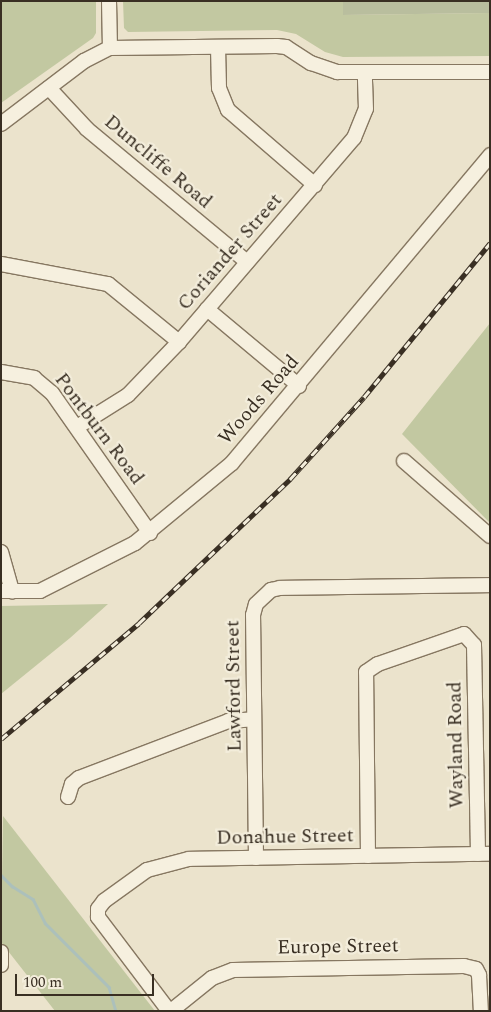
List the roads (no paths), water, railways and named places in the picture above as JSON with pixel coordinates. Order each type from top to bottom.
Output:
[{"type":"street","points":[[109,1],[110,48]]},
{"type":"street","points":[[218,47],[219,88],[228,110],[314,185]]},
{"type":"street","points":[[1,124],[93,55],[110,48],[286,47],[327,70],[365,72],[490,72]]},
{"type":"street","name":"Coriander Street","points":[[77,427],[128,395],[179,342],[314,185],[361,125],[366,109],[365,72]]},
{"type":"street","name":"Duncliffe Road","points":[[50,88],[87,129],[247,262]]},
{"type":"street","name":"Woods Road","points":[[7,591],[40,591],[150,532],[232,463],[299,386],[490,155]]},
{"type":"street","points":[[1,264],[108,284],[179,342]]},
{"type":"street","points":[[207,309],[299,386]]},
{"type":"street","name":"Pontburn Road","points":[[1,372],[34,378],[43,384],[77,427],[150,532]]},
{"type":"street","points":[[404,460],[490,536]]},
{"type":"street","points":[[1,552],[7,591]]},
{"type":"street","name":"Lawford Street","points":[[256,858],[253,610],[271,590],[490,585]]},
{"type":"street","name":"Wayland Road","points":[[368,856],[366,672],[372,666],[456,634],[469,636],[474,645],[484,854]]},
{"type":"street","points":[[68,796],[72,784],[79,778],[228,720],[254,719]]},
{"type":"street","name":"Donahue Street","points":[[170,1011],[100,921],[98,909],[140,874],[163,863],[190,859],[484,854]]},
{"type":"street","points":[[1,952],[1,965]]},
{"type":"street","name":"Europe Street","points":[[170,1011],[212,978],[233,970],[464,966],[476,969],[479,975],[480,1011]]},
{"type":"waterway","points":[[1,875],[12,886],[33,899],[45,923],[109,987],[116,1011]]},
{"type":"railway","points":[[1,739],[139,623],[290,479],[364,397],[490,243]]}]
